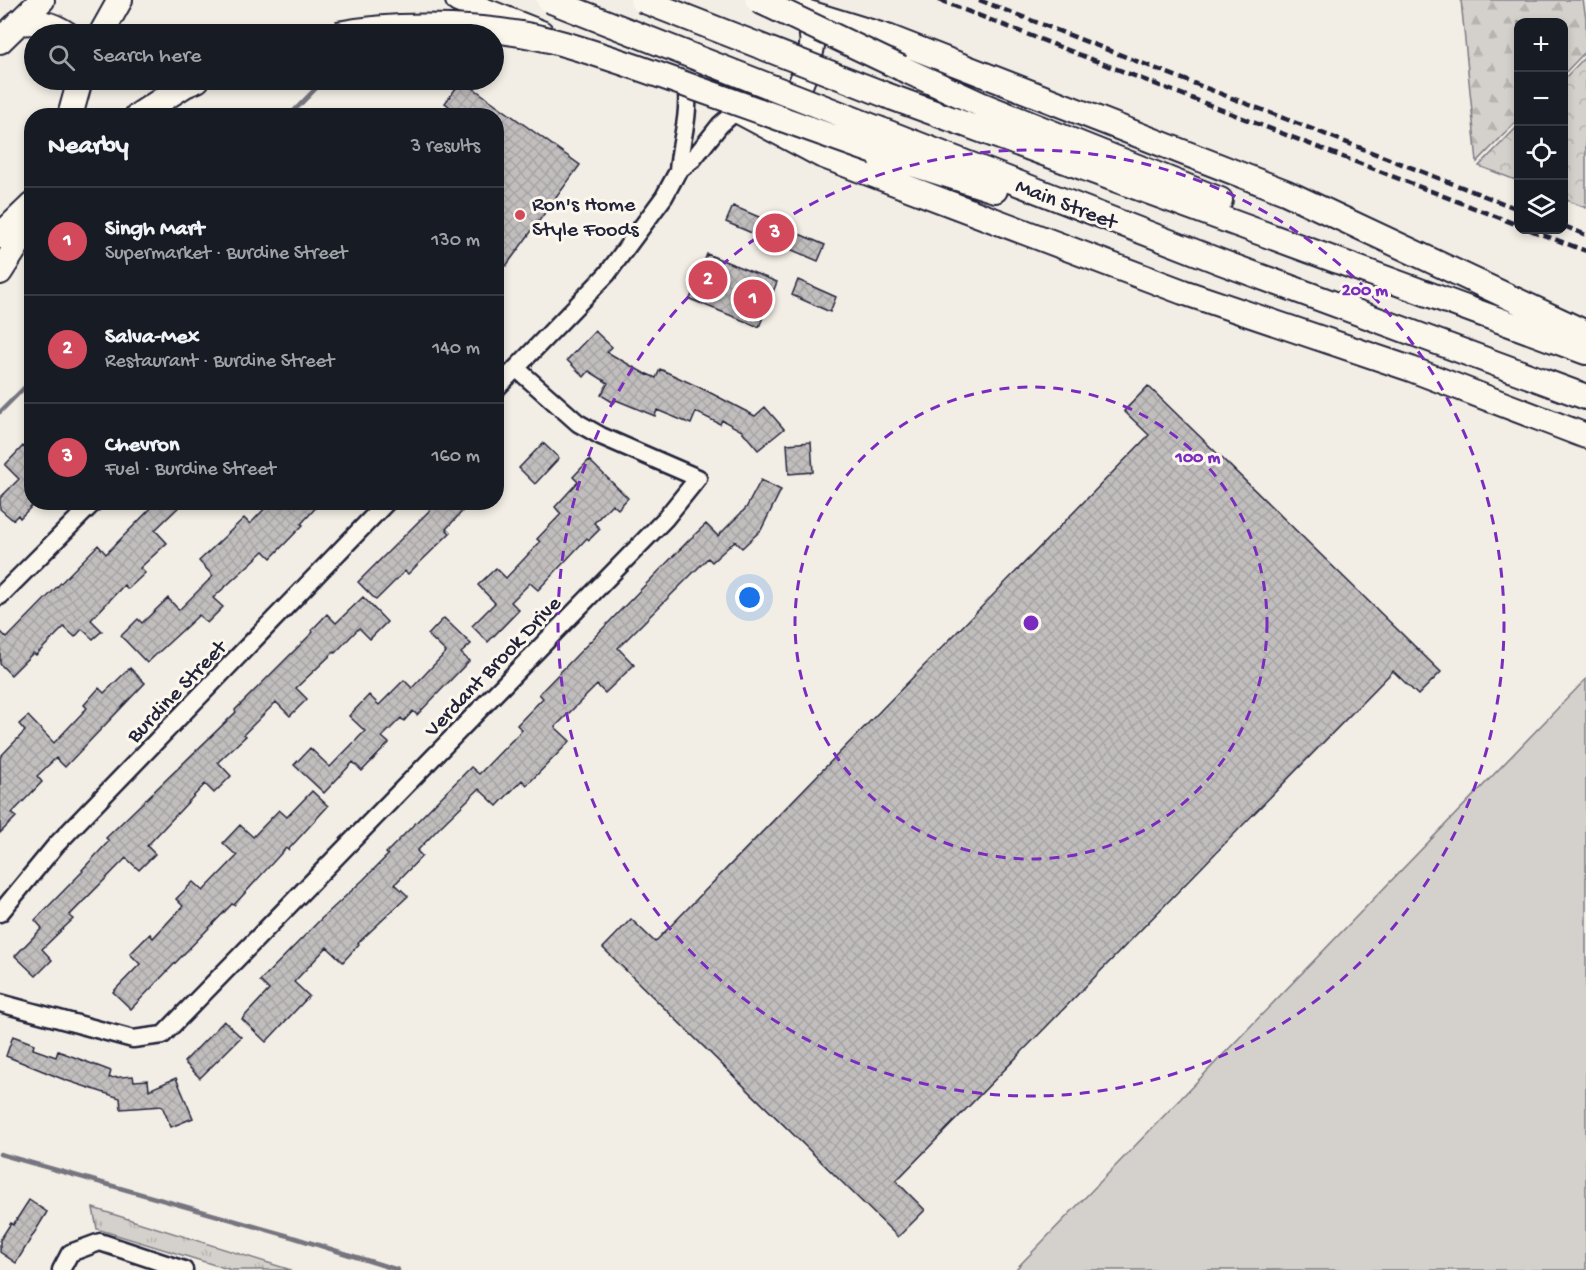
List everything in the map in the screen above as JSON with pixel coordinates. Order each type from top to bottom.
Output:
[{"type":"highway","points":[[0,41],[12,14],[42,0]]},
{"type":"highway","points":[[107,24],[120,0]]},
{"type":"highway","points":[[458,0],[740,112],[821,155],[1183,292],[1411,369],[1586,436]]},
{"type":"highway","name":"Main Street","points":[[549,0],[878,141],[1221,261],[1586,397]]},
{"type":"highway","name":"Main Street","points":[[642,0],[891,97],[1586,352]]},
{"type":"highway","points":[[758,0],[993,109],[1442,286],[1461,306]]},
{"type":"highway","points":[[740,112],[767,118],[782,113],[793,102],[814,48],[812,28],[803,16],[778,3]]},
{"type":"highway","points":[[778,3],[890,38],[1285,192],[1586,333]]},
{"type":"highway","points":[[12,14],[47,24]]},
{"type":"highway","points":[[504,31],[562,43],[878,141]]},
{"type":"highway","points":[[72,108],[77,90]]},
{"type":"highway","points":[[149,108],[177,90]]},
{"type":"highway","points":[[0,236],[24,213]]},
{"type":"highway","points":[[0,272],[24,234]]},
{"type":"street","points":[[678,171],[679,153],[688,111],[687,91]]},
{"type":"street","points":[[504,381],[607,274],[664,197],[678,171],[693,159],[720,125],[740,112]]},
{"type":"street","name":"Verdant Brook Drive","points":[[0,1003],[133,1039],[163,1035],[665,519],[698,478],[601,436],[578,423],[516,368]]},
{"type":"street","points":[[0,596],[86,510]]},
{"type":"street","name":"Burdine Street","points":[[0,914],[56,845],[379,510]]},
{"type":"street","points":[[61,1270],[70,1253],[100,1242],[184,1270]]},
{"type":"green space","points":[[1461,0],[1583,0],[1586,18],[1586,51],[1568,70],[1568,18],[1514,18],[1514,124],[1477,162]]},
{"type":"green space","points":[[1586,56],[1586,208],[1568,201],[1568,75]]},
{"type":"green space","points":[[1514,130],[1514,179],[1479,166]]},
{"type":"green space","points":[[1586,679],[1586,1270],[1015,1270]]},
{"type":"green space","points":[[93,1208],[291,1270],[231,1270],[97,1229]]},
{"type":"building","name":"Ron's Home Style Foods","points":[[455,90],[476,90],[501,108],[452,108],[445,103]]},
{"type":"building","name":"Ron's Home Style Foods","points":[[504,110],[580,165],[506,266],[504,265]]},
{"type":"building","points":[[733,206],[825,245],[818,261],[726,222]]},
{"type":"building","points":[[707,254],[777,282],[759,327],[690,299]]},
{"type":"building","points":[[798,280],[836,297],[830,312],[792,295]]},
{"type":"building","points":[[595,331],[612,347],[607,352],[647,375],[656,378],[660,369],[755,416],[765,407],[784,429],[758,450],[742,431],[722,420],[720,424],[696,412],[691,424],[657,410],[655,416],[616,400],[614,403],[601,395],[608,383],[589,371],[584,377],[567,360]]},
{"type":"building","points":[[1148,386],[1441,672],[1418,695],[1393,671],[896,1181],[925,1210],[898,1237],[603,948],[631,919],[655,942],[1149,435],[1124,411]]},
{"type":"building","points":[[811,442],[813,472],[789,474],[787,444]]},
{"type":"building","points":[[543,443],[559,458],[535,484],[519,468]]},
{"type":"building","points":[[24,447],[24,510],[28,510],[20,518],[18,515],[13,520],[0,509],[0,498],[19,479],[5,465]]},
{"type":"building","points":[[589,460],[628,498],[618,509],[612,504],[594,523],[600,529],[589,540],[587,538],[538,590],[530,583],[511,602],[519,610],[488,642],[472,626],[495,603],[478,585],[496,568],[506,578],[540,542],[537,539],[561,514],[555,507],[578,482],[573,477]]},
{"type":"building","points":[[761,480],[781,490],[761,530],[742,548],[735,541],[712,562],[708,558],[618,648],[634,665],[605,693],[597,685],[555,727],[570,741],[527,785],[522,780],[497,806],[479,789],[439,828],[417,851],[422,856],[395,884],[408,896],[358,943],[343,962],[327,947],[294,982],[309,996],[266,1042],[242,1019],[269,990],[260,981],[388,855],[386,853],[471,767],[479,774],[488,765],[522,730],[517,725],[543,698],[539,694],[690,539],[706,524],[718,536],[746,508]]},
{"type":"building","points":[[149,510],[176,510],[155,530],[167,543],[140,568],[145,573],[128,589],[124,585],[91,620],[102,631],[93,639],[82,629],[75,637],[64,627],[36,655],[33,653],[11,675],[0,664],[0,631],[7,638],[98,545],[106,554]]},
{"type":"building","points":[[263,510],[314,510],[301,524],[303,525],[271,558],[264,551],[213,598],[223,607],[207,623],[199,615],[147,663],[121,636],[138,619],[142,623],[168,598],[179,610],[213,576],[199,561],[244,518],[250,524]]},
{"type":"building","points":[[430,510],[464,510],[446,529],[450,533],[408,574],[405,571],[376,600],[358,582]]},
{"type":"building","points":[[363,597],[387,622],[370,639],[359,628],[296,688],[307,699],[290,716],[276,702],[244,734],[246,736],[218,762],[231,776],[214,793],[205,784],[147,846],[155,854],[139,870],[126,858],[69,916],[73,919],[42,949],[52,960],[36,976],[15,956],[42,928],[35,920],[109,841],[106,838],[236,712],[235,710],[313,632],[312,630],[327,614],[336,623]]},
{"type":"building","points":[[444,618],[471,644],[461,653],[469,661],[417,715],[413,711],[404,721],[401,718],[382,737],[389,743],[362,771],[353,762],[324,793],[294,765],[310,748],[330,767],[365,731],[349,716],[369,695],[379,705],[404,680],[412,688],[446,652],[428,635]]},
{"type":"building","points":[[130,668],[145,683],[65,767],[56,758],[37,776],[42,782],[12,813],[16,817],[0,833],[0,757],[25,731],[19,724],[28,716],[54,743],[87,708],[84,705],[99,688],[104,693]]},
{"type":"building","points":[[312,791],[328,806],[288,850],[286,848],[234,905],[232,904],[131,1009],[113,992],[140,964],[130,954],[150,934],[153,938],[183,906],[176,899],[193,882],[203,891],[237,856],[223,843],[240,825],[253,837],[279,810],[287,817]]},
{"type":"building","points":[[224,1021],[241,1037],[200,1078],[184,1062]]},
{"type":"building","points":[[13,1036],[34,1044],[33,1049],[56,1057],[58,1051],[111,1071],[109,1078],[133,1076],[134,1081],[148,1080],[149,1090],[176,1078],[193,1118],[171,1127],[162,1106],[121,1109],[120,1098],[65,1080],[6,1056]]},
{"type":"building","points":[[29,1200],[47,1212],[16,1263],[0,1252],[0,1240]]},
{"type":"waterway","points":[[297,108],[314,90]]},
{"type":"waterway","points":[[0,412],[24,388]]},
{"type":"waterway","points":[[0,1154],[289,1236],[398,1270]]},
{"type":"railway","points":[[939,0],[1514,223]]},
{"type":"railway","points":[[979,0],[1514,207]]},
{"type":"railway","points":[[1568,228],[1586,235]]},
{"type":"railway","points":[[1541,234],[1586,251]]},
{"type":"place","name":"Ron's Home Style Foods","points":[[520,215]]},
{"type":"place","name":"Chevron","points":[[775,233]]},
{"type":"place","name":"Salva-Mex","points":[[708,280]]},
{"type":"place","name":"Singh Mart","points":[[753,299]]}]
